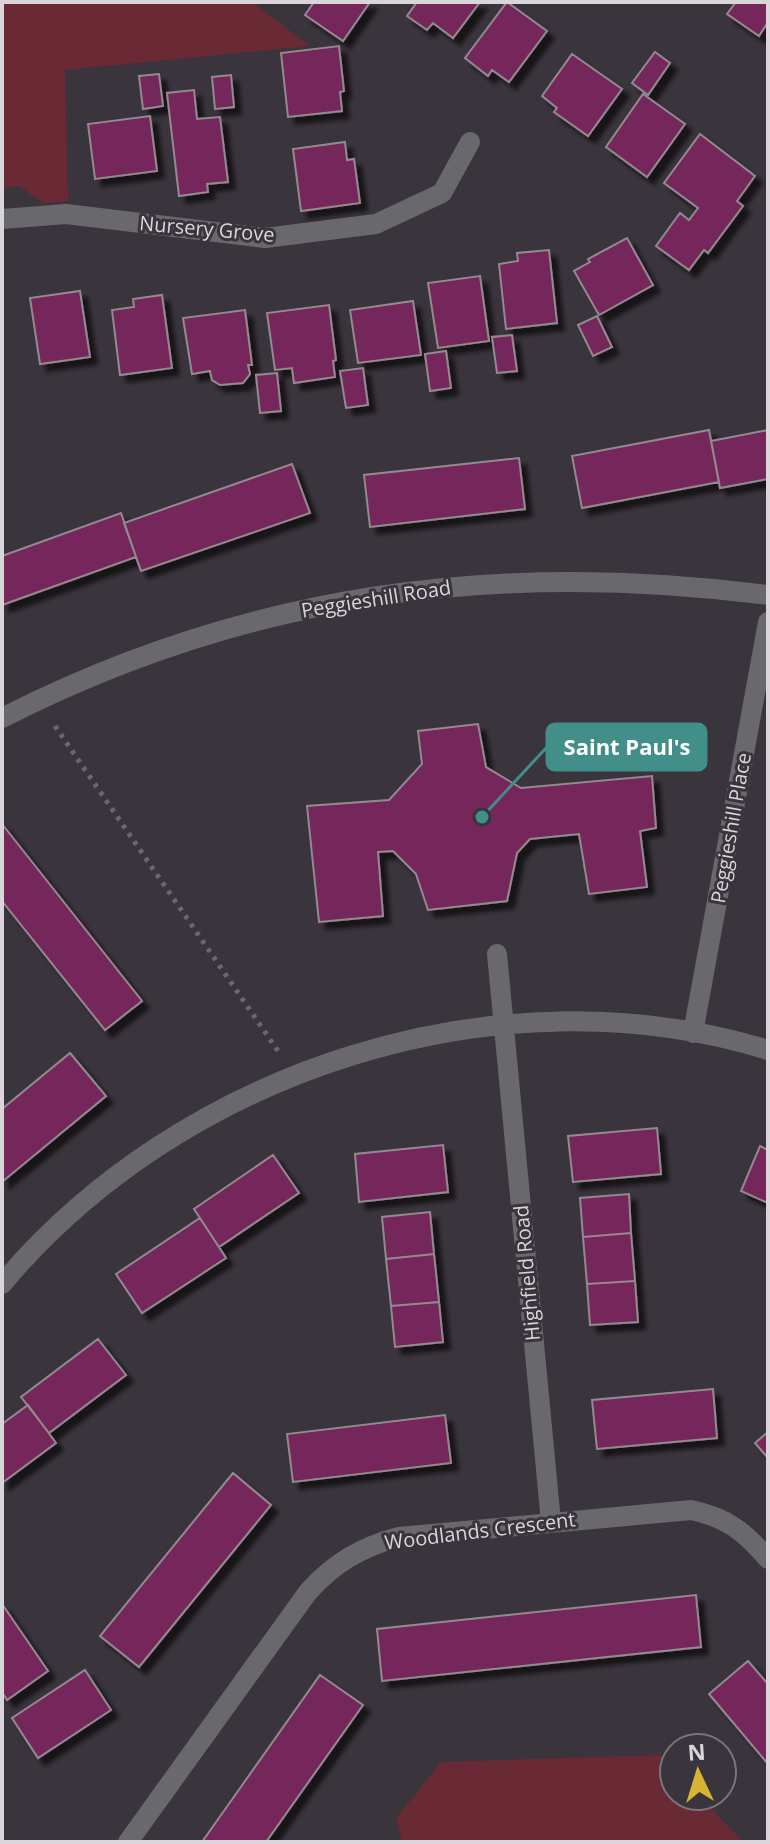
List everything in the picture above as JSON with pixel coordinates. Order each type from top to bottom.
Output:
[{"type":"street","name":"Nursery Grove","points":[[2,219],[66,214],[265,238],[376,224],[442,193],[470,142]]},
{"type":"street","name":"Peggieshill Road","points":[[2,718],[123,663],[211,633],[289,612],[369,597],[450,586],[530,581],[692,585],[768,595]]},
{"type":"street","name":"Peggieshill Place","points":[[693,1033],[768,622]]},
{"type":"street","name":"Highfield Road","points":[[497,954],[551,1522]]},
{"type":"street","points":[[2,1284],[62,1220],[102,1186],[193,1125],[294,1075],[358,1053],[423,1037],[504,1024],[558,1022],[626,1025],[693,1033],[768,1050]]},
{"type":"street","name":"Woodlands Crescent","points":[[128,1842],[308,1592],[325,1573],[346,1557],[371,1544],[399,1537],[691,1510],[729,1522],[768,1559]]},
{"type":"path","points":[[36,700],[294,1075]]},
{"type":"shaded area","points":[[2,2],[252,2],[310,46],[65,70],[68,201],[44,203],[19,186],[2,188]]},
{"type":"shaded area","points":[[658,1755],[658,1812],[715,1812],[743,1842],[402,1842],[396,1818],[441,1762]]},
{"type":"building","points":[[314,2],[370,2],[343,41],[305,15]]},
{"type":"building","points":[[417,2],[480,2],[453,38],[433,23],[427,30],[407,16]]},
{"type":"building","points":[[507,2],[547,31],[509,82],[492,70],[488,76],[465,58]]},
{"type":"building","points":[[736,2],[768,2],[768,22],[759,36],[727,14]]},
{"type":"building","points":[[339,46],[344,91],[340,92],[342,111],[288,117],[281,53]]},
{"type":"building","points":[[655,52],[670,63],[648,95],[632,83]]},
{"type":"building","points":[[572,54],[622,89],[588,136],[554,112],[557,108],[542,96]]},
{"type":"building","points":[[159,74],[163,106],[143,109],[139,76]]},
{"type":"building","points":[[231,75],[234,107],[215,109],[212,77]]},
{"type":"building","points":[[194,90],[197,119],[220,117],[228,182],[207,184],[208,192],[179,196],[167,93]]},
{"type":"building","points":[[643,94],[685,124],[647,177],[606,147]]},
{"type":"building","points":[[150,116],[157,171],[95,179],[88,124]]},
{"type":"building","points":[[700,134],[755,176],[737,201],[743,206],[708,253],[704,250],[689,270],[656,246],[680,213],[689,220],[698,208],[664,183]]},
{"type":"building","points":[[345,142],[347,160],[354,159],[360,203],[301,211],[293,149]]},
{"type":"building","points":[[627,238],[653,285],[599,315],[574,271],[590,262],[588,259]]},
{"type":"building","points":[[549,250],[557,323],[506,329],[499,264],[518,261],[517,253]]},
{"type":"building","points":[[480,276],[489,341],[438,348],[428,283]]},
{"type":"building","points":[[80,291],[90,357],[40,364],[30,298]]},
{"type":"building","points":[[162,295],[172,368],[120,375],[112,310],[134,307],[133,299]]},
{"type":"building","points":[[413,301],[421,355],[358,363],[350,310]]},
{"type":"building","points":[[329,305],[336,360],[333,361],[335,377],[294,383],[292,368],[275,370],[267,313]]},
{"type":"building","points":[[245,310],[252,365],[248,365],[250,374],[243,383],[220,385],[212,380],[210,371],[192,374],[183,318]]},
{"type":"building","points":[[597,316],[612,347],[593,356],[578,325]]},
{"type":"building","points":[[512,335],[517,371],[497,373],[492,337]]},
{"type":"building","points":[[446,351],[451,388],[430,391],[425,354]]},
{"type":"building","points":[[363,368],[368,405],[346,408],[340,371]]},
{"type":"building","points":[[277,373],[281,411],[260,413],[256,375]]},
{"type":"building","points":[[709,430],[719,482],[582,508],[572,456]]},
{"type":"building","points":[[768,430],[768,479],[720,488],[711,441]]},
{"type":"building","points":[[519,458],[525,509],[370,527],[364,475]]},
{"type":"building","points":[[292,464],[310,513],[141,571],[124,523]]},
{"type":"building","points":[[121,513],[136,557],[2,605],[2,556]]},
{"type":"building","points":[[478,724],[486,767],[521,788],[652,776],[656,828],[640,831],[647,887],[589,894],[579,834],[530,839],[517,853],[507,901],[428,910],[416,874],[393,851],[378,852],[383,916],[319,922],[307,806],[389,800],[422,764],[418,731]]},
{"type":"building","points":[[2,824],[142,1001],[105,1030],[2,901]]},
{"type":"building","points":[[70,1053],[106,1096],[2,1182],[2,1109]]},
{"type":"building","points":[[657,1128],[661,1174],[573,1182],[568,1136]]},
{"type":"building","points":[[443,1145],[448,1192],[359,1202],[355,1154]]},
{"type":"building","points":[[760,1146],[768,1150],[768,1203],[741,1191]]},
{"type":"building","points":[[273,1155],[299,1193],[219,1247],[194,1209]]},
{"type":"building","points":[[629,1194],[631,1233],[583,1237],[580,1198]]},
{"type":"building","points":[[430,1212],[434,1254],[386,1259],[382,1217]]},
{"type":"building","points":[[200,1218],[226,1258],[142,1313],[116,1274]]},
{"type":"building","points":[[631,1233],[635,1281],[587,1284],[583,1237]]},
{"type":"building","points":[[434,1254],[439,1302],[391,1306],[386,1259]]},
{"type":"building","points":[[635,1281],[638,1322],[590,1325],[587,1284]]},
{"type":"building","points":[[439,1302],[443,1342],[395,1347],[391,1306]]},
{"type":"building","points":[[98,1339],[126,1375],[49,1433],[21,1397]]},
{"type":"building","points":[[713,1389],[717,1438],[597,1449],[592,1400]]},
{"type":"building","points":[[28,1405],[56,1443],[2,1483],[2,1424]]},
{"type":"building","points":[[445,1415],[451,1463],[293,1482],[287,1434]]},
{"type":"building","points":[[768,1432],[768,1458],[755,1443]]},
{"type":"building","points":[[233,1473],[271,1505],[139,1667],[100,1636]]},
{"type":"building","points":[[696,1595],[701,1647],[382,1681],[377,1629]]},
{"type":"building","points":[[2,1604],[48,1671],[7,1700],[2,1692]]},
{"type":"building","points":[[748,1661],[768,1684],[768,1764],[709,1694]]},
{"type":"building","points":[[85,1670],[111,1710],[38,1758],[12,1718]]},
{"type":"building","points":[[320,1675],[363,1705],[266,1842],[202,1842]]},
{"type":"place","name":"Saint Paul's","points":[[482,817]]}]
